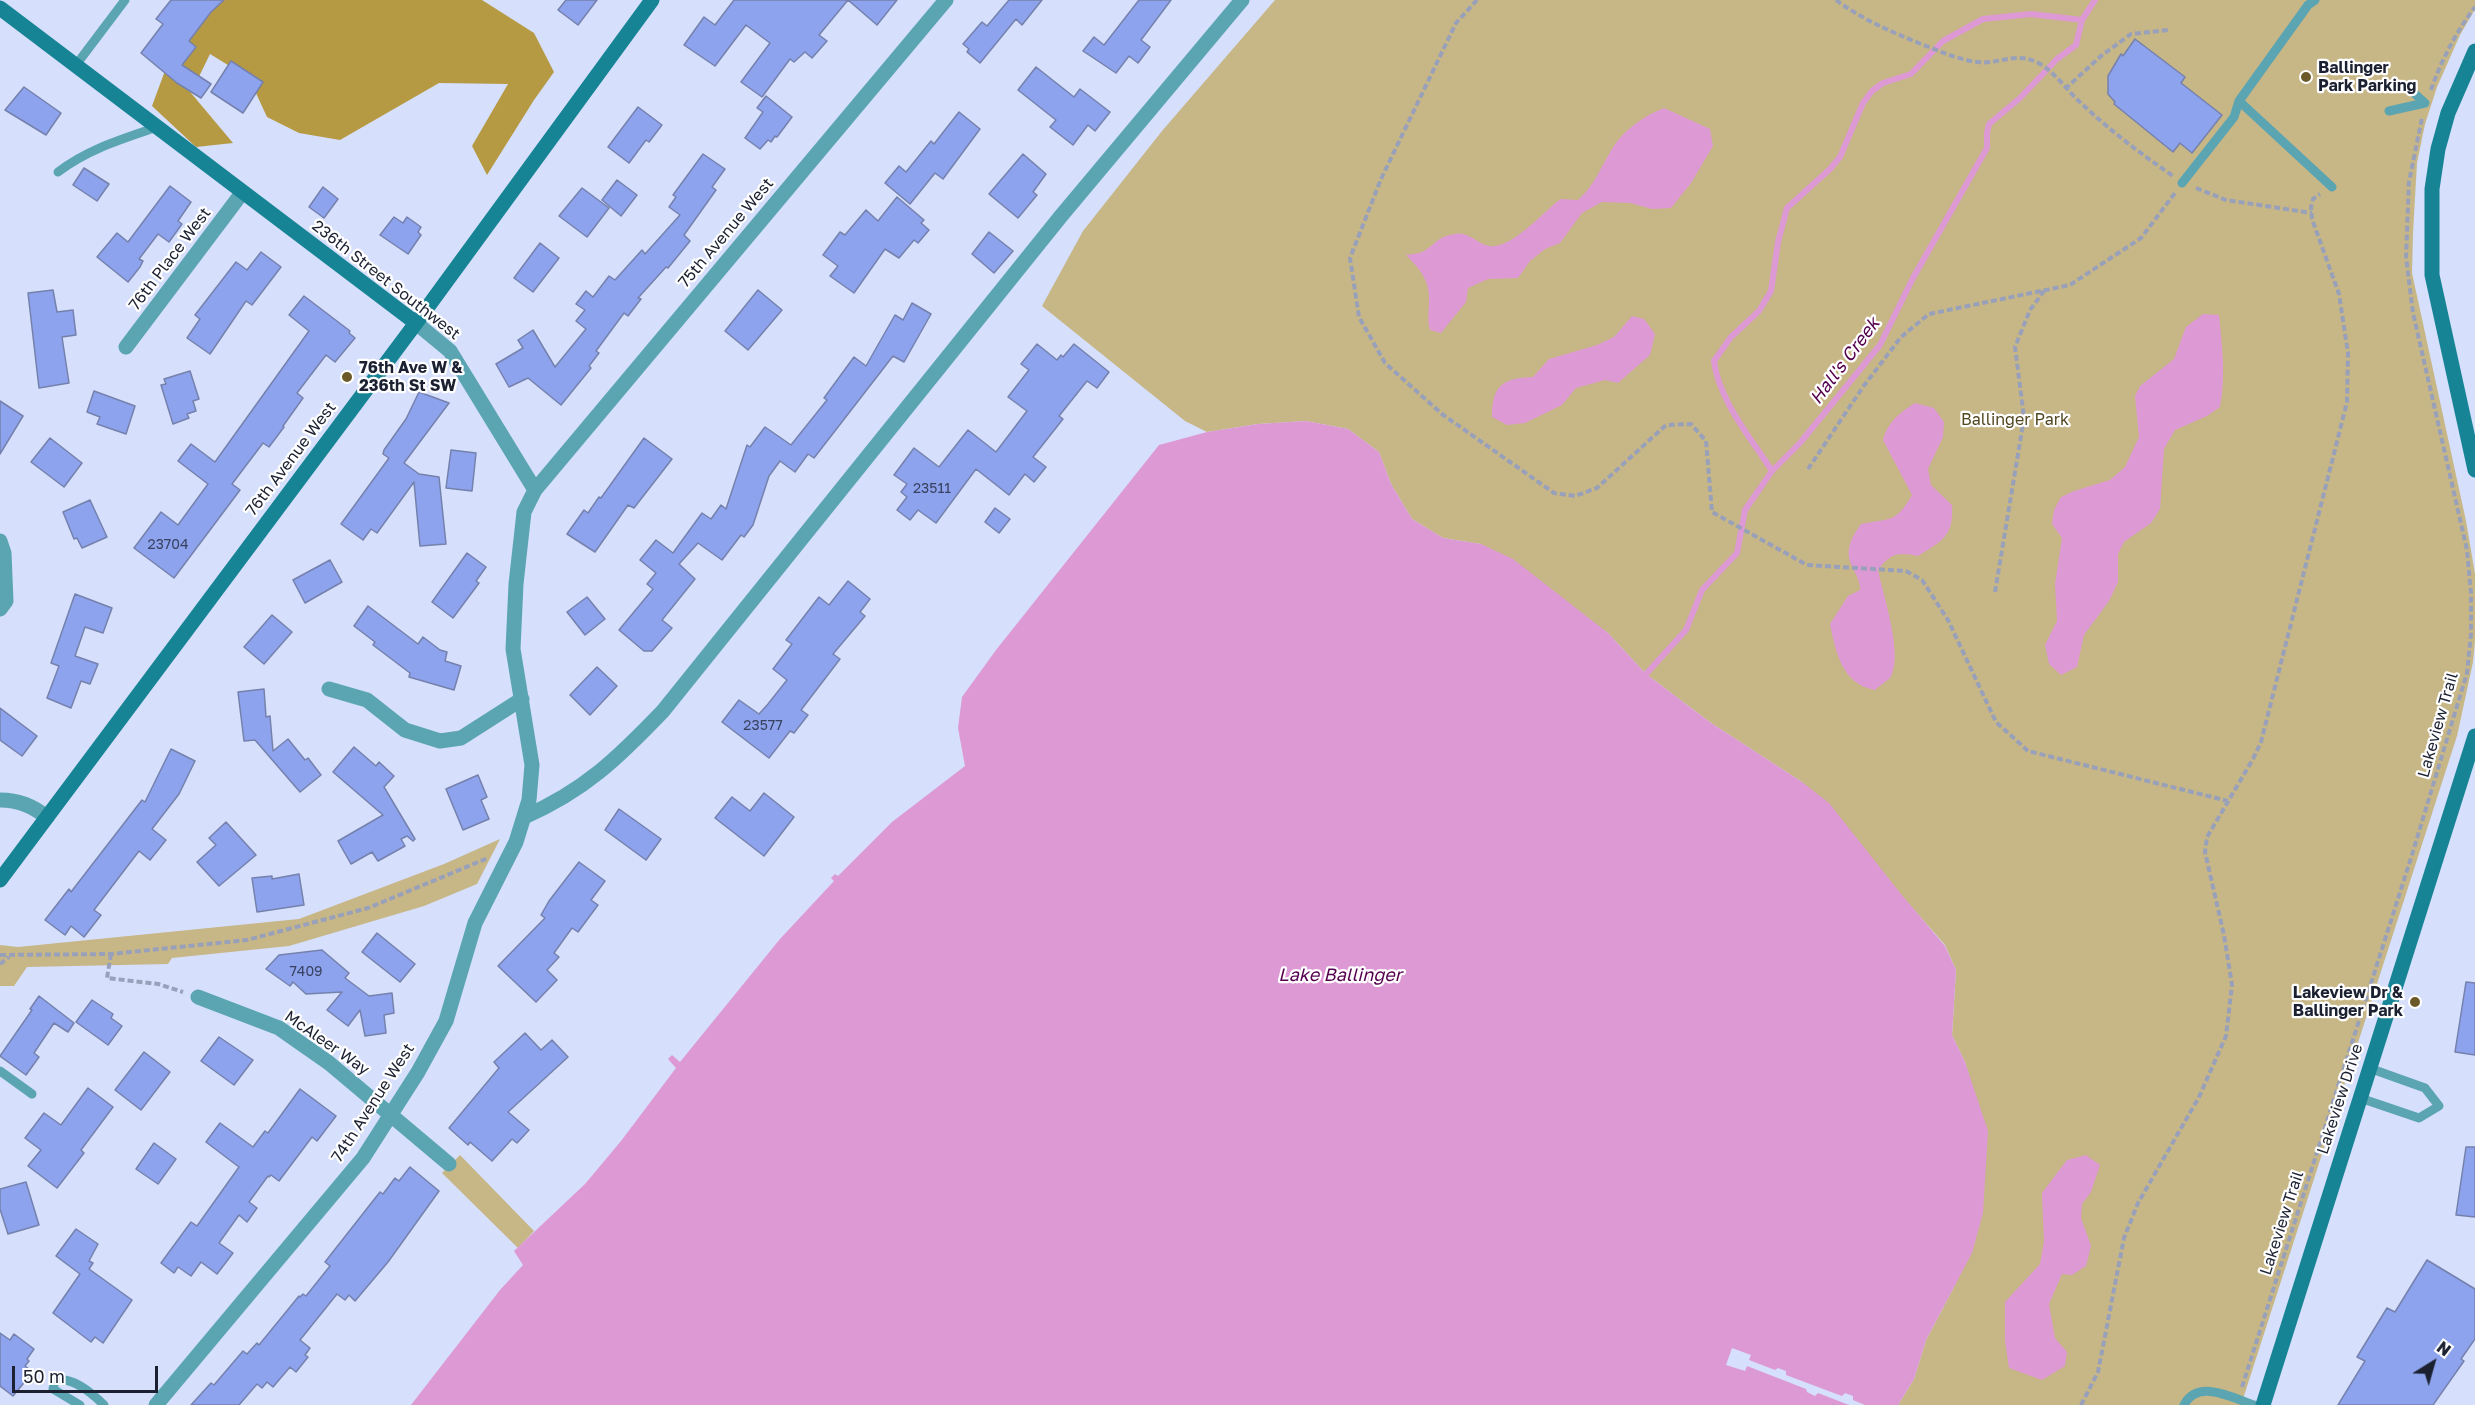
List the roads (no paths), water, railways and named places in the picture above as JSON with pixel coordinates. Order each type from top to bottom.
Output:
[{"type":"street","name":"76th Avenue West","points":[[0,880],[416,323],[652,0]]},
{"type":"street","name":"75th Avenue West","points":[[535,490],[945,0]]},
{"type":"street","points":[[524,817],[567,796],[606,768],[663,711],[1061,216],[1242,0]]},
{"type":"street","name":"236th Street Southwest","points":[[0,9],[450,351],[535,490]]},
{"type":"street","points":[[2475,51],[2448,113],[2438,149],[2432,189],[2432,275],[2475,470]]},
{"type":"street","name":"76th Place West","points":[[126,347],[242,193]]},
{"type":"street","points":[[524,817],[529,800],[532,765],[513,649],[516,584],[524,512],[535,490]]},
{"type":"street","points":[[0,540],[4,553],[6,601],[0,609]]},
{"type":"street","points":[[329,688],[367,700],[405,730],[440,741],[460,738],[522,699]]},
{"type":"street","name":"Lakeview Drive","points":[[2263,1405],[2475,736]]},
{"type":"street","points":[[0,800],[11,800],[29,805],[47,817]]},
{"type":"street","name":"74th Avenue West","points":[[156,1405],[363,1158],[418,1072],[446,1021],[475,923],[516,842],[524,817]]},
{"type":"street","name":"McAleer Way","points":[[198,997],[279,1028],[329,1063],[449,1164]]},
{"type":"lane","points":[[76,65],[124,0]]},
{"type":"lane","points":[[2182,183],[2234,117],[2239,101],[2308,5],[2315,0]]},
{"type":"lane","points":[[2389,111],[2425,103],[2406,86]]},
{"type":"lane","points":[[2239,101],[2332,187]]},
{"type":"lane","points":[[58,172],[76,158],[97,148],[157,127]]},
{"type":"lane","points":[[2360,1098],[2419,1118],[2439,1106],[2425,1088],[2369,1068]]},
{"type":"lane","points":[[0,1071],[32,1094]]},
{"type":"lane","points":[[80,1405],[53,1389],[56,1380],[63,1379],[77,1385],[95,1396],[104,1405]]},
{"type":"lane","points":[[2184,1405],[2200,1391],[2209,1391],[2254,1405]]},
{"type":"water","points":[[1664,108],[1710,129],[1713,146],[1691,183],[1671,208],[1652,209],[1630,203],[1602,202],[1582,213],[1560,243],[1545,249],[1530,261],[1518,278],[1488,279],[1468,288],[1466,302],[1441,333],[1430,330],[1428,287],[1420,270],[1406,255],[1422,252],[1441,238],[1455,234],[1465,234],[1489,246],[1508,242],[1561,199],[1578,200],[1584,195],[1622,136],[1642,119]]},
{"type":"water","points":[[2203,314],[2219,315],[2223,372],[2220,407],[2207,416],[2175,430],[2164,449],[2160,509],[2151,523],[2124,542],[2118,554],[2118,582],[2109,601],[2084,635],[2077,667],[2061,675],[2049,664],[2045,645],[2057,621],[2055,584],[2062,538],[2052,524],[2054,510],[2061,497],[2110,480],[2125,467],[2139,437],[2135,396],[2140,386],[2174,359],[2186,327]]},
{"type":"water","points":[[1632,316],[1644,319],[1655,334],[1650,355],[1618,383],[1605,380],[1576,388],[1562,405],[1525,423],[1507,425],[1492,417],[1494,397],[1501,385],[1514,379],[1533,377],[1549,359],[1597,345],[1614,337]]},
{"type":"water","points":[[1915,403],[1934,408],[1944,422],[1943,437],[1928,469],[1931,485],[1952,505],[1951,524],[1945,536],[1934,546],[1918,556],[1895,555],[1878,570],[1891,625],[1895,655],[1890,678],[1875,690],[1855,681],[1842,666],[1830,624],[1848,596],[1860,590],[1859,580],[1850,560],[1849,549],[1861,524],[1891,518],[1901,511],[1912,495],[1883,440],[1895,418]]},
{"type":"water","name":"Lake Ballinger","points":[[1306,421],[1348,429],[1379,452],[1391,484],[1412,519],[1443,538],[1481,544],[1513,559],[1608,633],[1646,674],[1711,723],[1802,782],[1829,803],[1945,946],[1956,970],[1952,1035],[1965,1062],[1988,1131],[1983,1213],[1972,1253],[1926,1340],[1914,1379],[1898,1405],[411,1405],[500,1290],[523,1265],[514,1251],[585,1184],[676,1068],[668,1059],[672,1055],[680,1062],[780,939],[834,881],[831,878],[835,874],[838,876],[892,822],[965,766],[958,728],[962,697],[996,650],[1159,445],[1207,432],[1258,424]]},
{"type":"water","points":[[2086,1155],[2100,1165],[2091,1192],[2082,1204],[2081,1218],[2091,1246],[2086,1266],[2072,1275],[2062,1274],[2049,1304],[2055,1338],[2067,1352],[2065,1366],[2042,1380],[2009,1368],[2005,1341],[2005,1302],[2040,1264],[2044,1241],[2042,1193],[2067,1160]]},
{"type":"waterway","name":"Hall's Creek","points":[[1646,674],[1686,630],[1702,590],[1737,553],[1745,510],[1772,471],[1800,443],[1880,345],[1913,278],[1987,148],[1989,124],[2020,98],[2057,59],[2076,45],[2082,20],[2095,0]]},
{"type":"waterway","points":[[1772,471],[1729,405],[1717,376],[1714,361],[1731,337],[1759,311],[1771,291],[1778,242],[1787,208],[1840,157],[1863,103],[1872,91],[1883,83],[1911,74],[1943,41],[1983,19],[2031,14],[2082,20]]},
{"type":"place","name":"Ballinger Park Parking","points":[[2306,77]]},
{"type":"place","name":"76th Ave W & 236th St SW","points":[[347,377]]},
{"type":"place","name":"Lakeview Dr & Ballinger Park","points":[[2415,1002]]},
{"type":"park label","name":"Ballinger Park","points":[[2015,420]]}]
